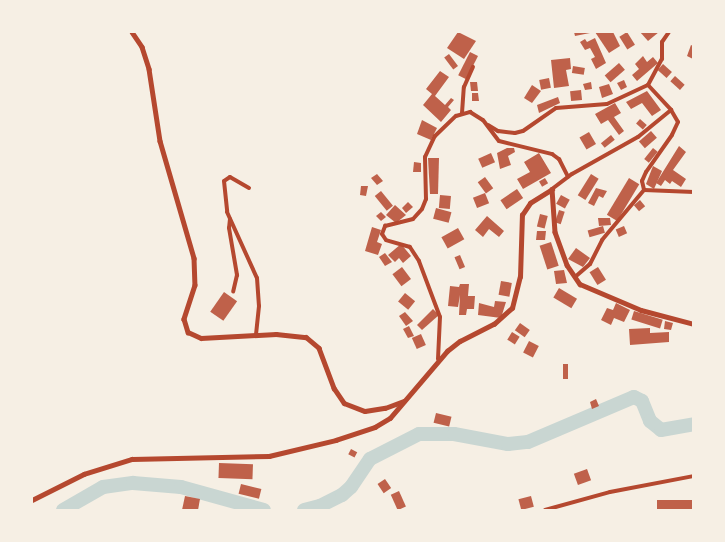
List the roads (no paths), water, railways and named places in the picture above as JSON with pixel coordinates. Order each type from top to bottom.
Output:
[{"type":"street","points":[[132,32],[142,47],[149,69],[160,141],[194,258],[195,285],[184,319],[188,332],[201,338],[298,334],[314,342],[339,398],[354,408],[375,410],[406,400]]},
{"type":"street","points":[[438,359],[440,316],[419,261],[405,244],[386,240],[382,230],[387,225],[413,219],[423,209],[426,199],[425,168],[428,148],[446,123],[462,113],[470,112],[498,131],[515,133],[524,131],[556,108],[607,104],[648,85],[662,60],[662,42],[669,32]]},
{"type":"street","points":[[462,113],[464,87],[473,67]]},
{"type":"street","points":[[644,190],[642,181],[646,172],[676,126],[676,117],[648,85]]},
{"type":"street","points":[[32,500],[84,474],[132,459],[260,456],[312,448],[375,427],[390,418],[438,359],[459,341],[494,324],[512,308],[518,293],[520,277],[522,215],[530,203],[568,177],[638,137],[671,110]]},
{"type":"street","points":[[483,120],[499,141],[552,154],[559,159],[568,177]]},
{"type":"street","points":[[249,188],[230,177],[225,179],[225,198],[230,219],[257,278],[259,306],[256,335]]},
{"type":"street","points":[[552,189],[555,232],[574,278],[584,286],[616,300],[653,314],[693,324]]},
{"type":"street","points":[[644,190],[693,192]]},
{"type":"street","points":[[574,278],[590,264],[602,240],[644,190]]},
{"type":"street","points":[[230,219],[229,228],[237,275],[233,292]]},
{"type":"street","points":[[545,510],[610,492],[693,476]]},
{"type":"waterway","points":[[304,510],[320,506],[342,495],[351,487],[370,459],[419,434],[454,434],[508,444],[528,442],[634,397],[642,401],[650,421],[661,430],[694,424]]},
{"type":"waterway","points":[[63,510],[103,487],[133,483],[181,487],[264,510]]}]
